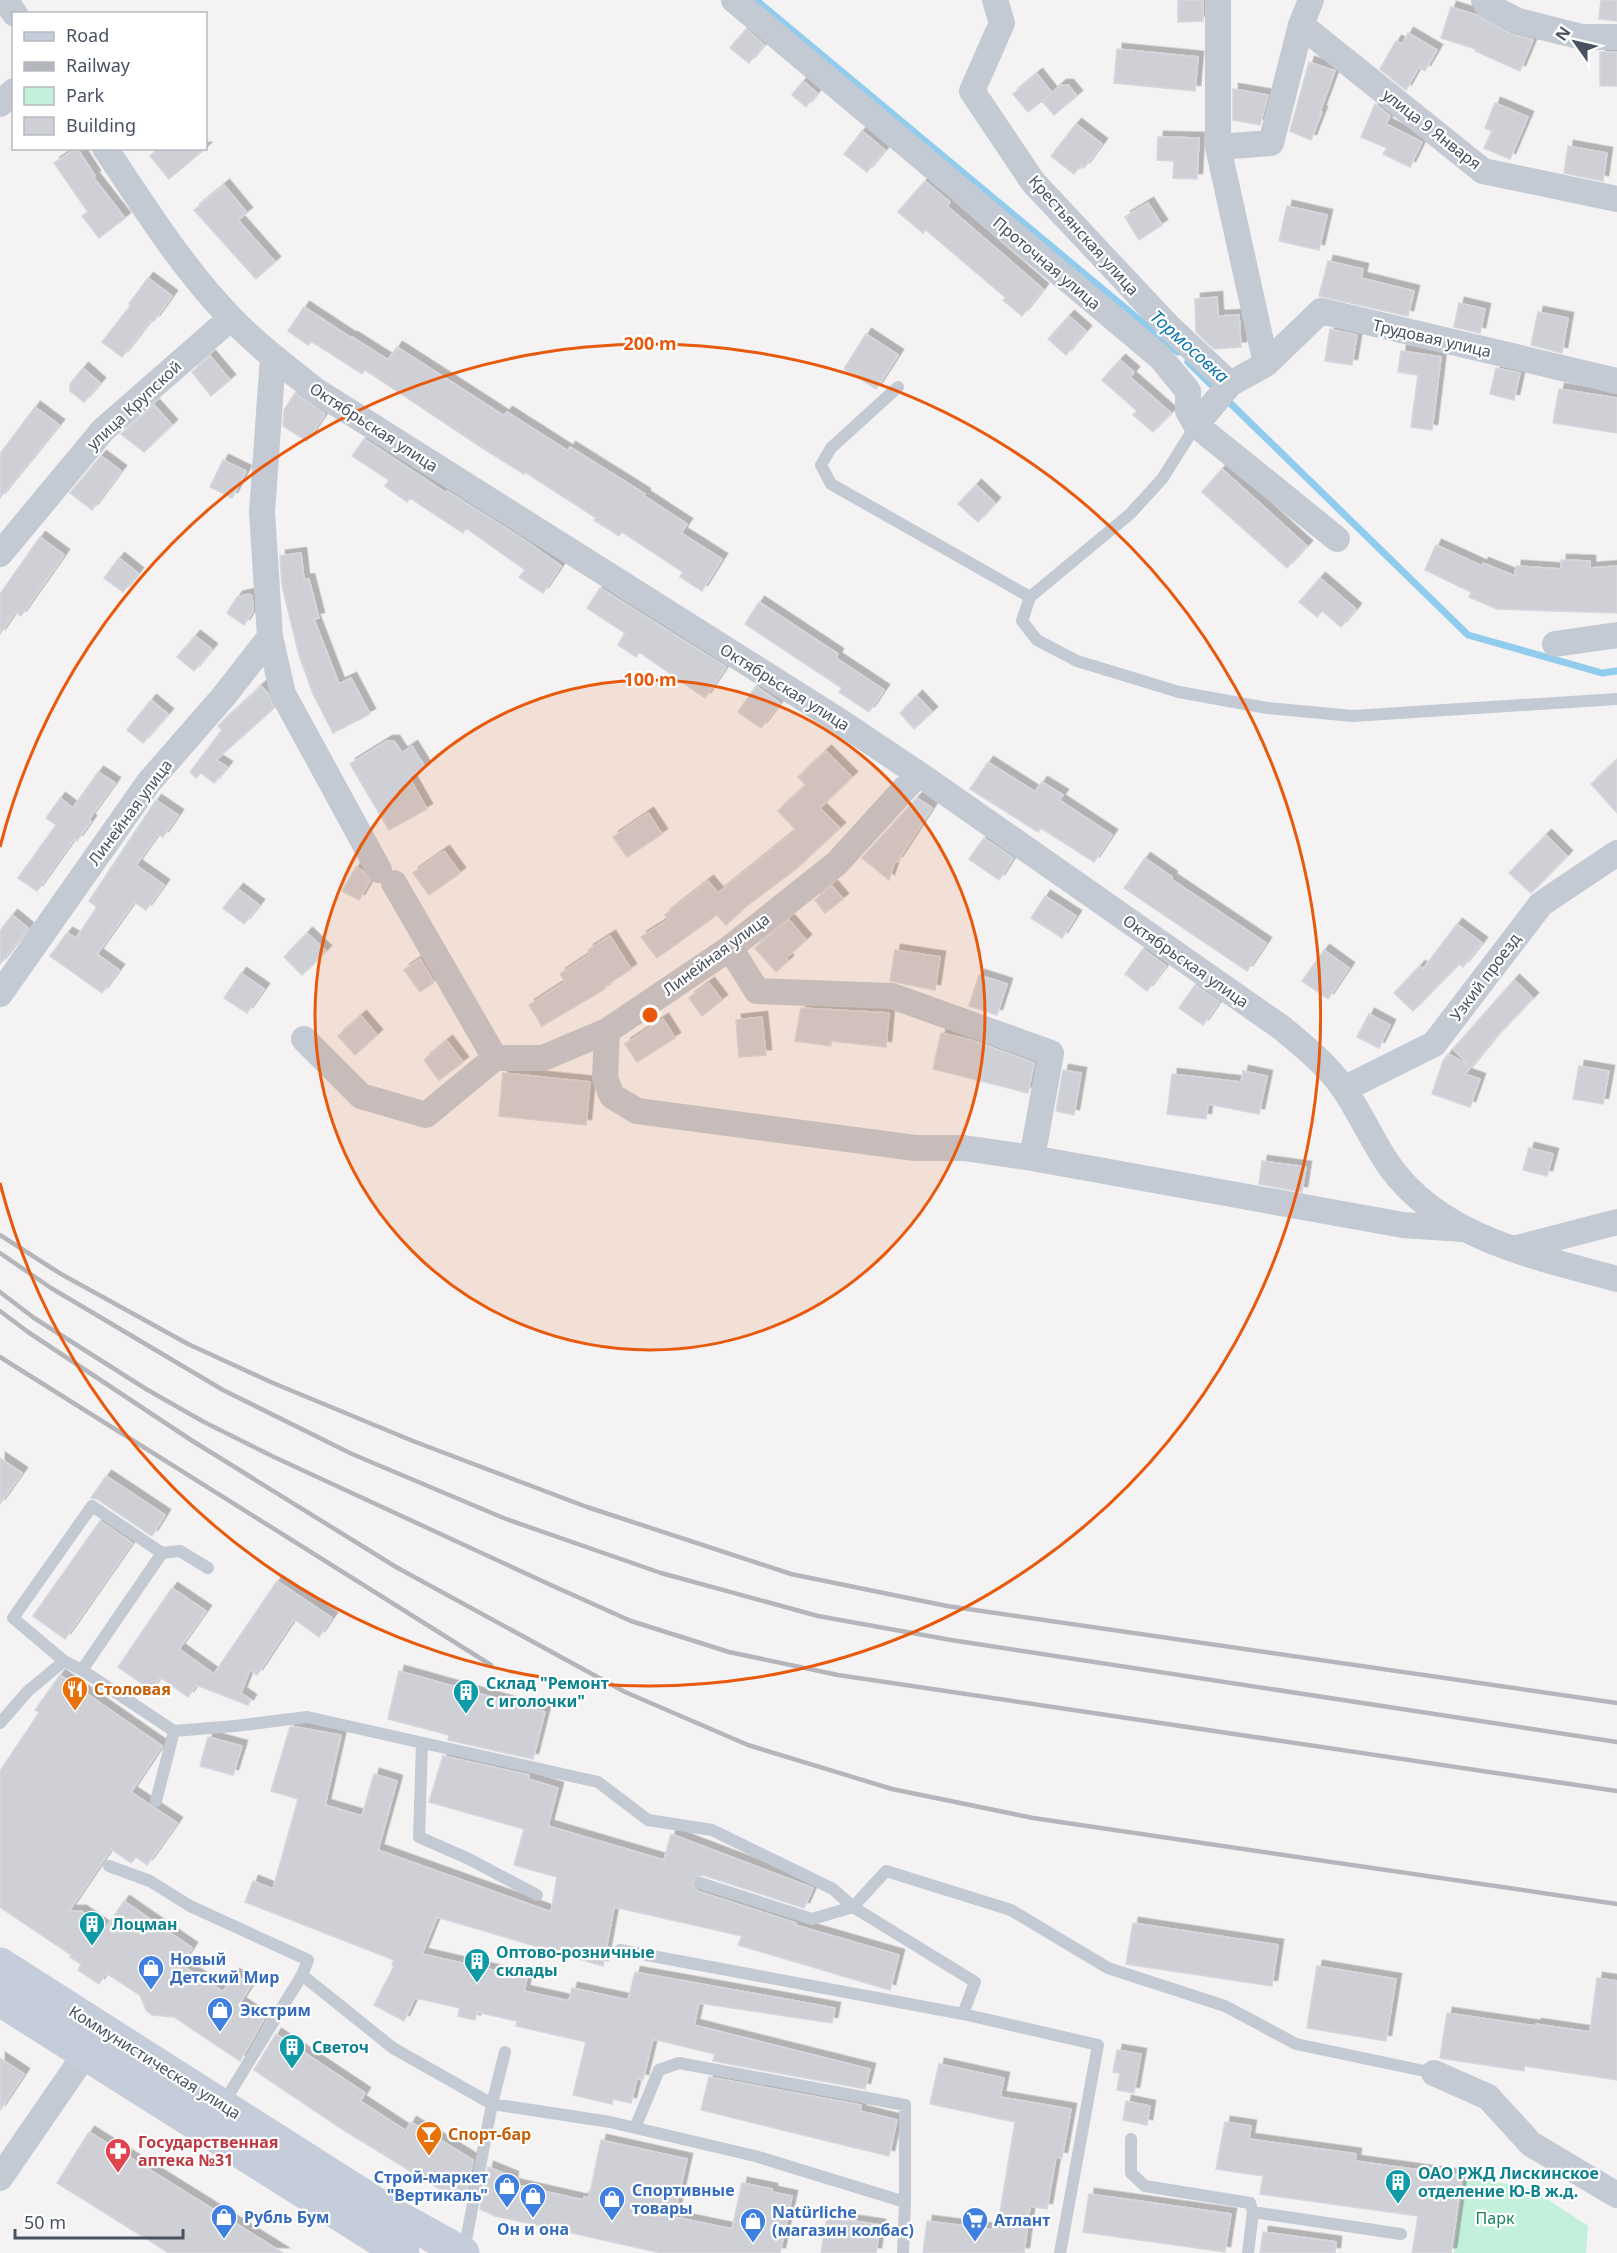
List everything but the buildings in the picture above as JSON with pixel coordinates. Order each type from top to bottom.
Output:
[{"type":"main road","name":"Коммунистическая улица","points":[[0,1964],[394,2215],[464,2253]]},
{"type":"main road","name":"Коммунистическая улица","points":[[0,2000],[403,2253]]},
{"type":"street","name":"Проточная улица","points":[[734,0],[1160,357],[1188,391],[1188,411],[1196,425]]},
{"type":"street","name":"Крестьянская улица","points":[[995,0],[1002,23],[972,91],[1033,182],[1168,326],[1230,384]]},
{"type":"street","points":[[1218,0],[1218,147],[1266,364],[1230,384],[1196,425],[1338,538]]},
{"type":"street","points":[[1218,147],[1271,143],[1301,25],[1311,0]]},
{"type":"street","points":[[1484,0],[1486,5],[1518,21],[1582,37],[1617,37]]},
{"type":"street","name":"улица 9 Января","points":[[1301,25],[1483,171],[1617,199]]},
{"type":"street","points":[[0,104],[12,93]]},
{"type":"street","name":"Октябрьская улица","points":[[106,150],[169,243],[231,318],[273,357],[315,390],[841,722],[1282,1028],[1317,1057],[1344,1089],[1370,1137],[1392,1170],[1425,1203],[1464,1229]]},
{"type":"street","name":"Трудовая улица","points":[[1266,364],[1321,311],[1617,381]]},
{"type":"street","name":"улица Крупской","points":[[0,554],[103,430],[231,318]]},
{"type":"street","points":[[273,357],[262,512],[270,637],[283,694],[386,877],[495,1058],[426,1115],[361,1096],[304,1040]]},
{"type":"street","points":[[1555,644],[1617,635]]},
{"type":"street","name":"Линейная улица","points":[[0,994],[149,782],[224,696],[270,637]]},
{"type":"street","name":"Линейная улица","points":[[495,1058],[543,1058],[607,1031],[730,948],[837,863],[918,774]]},
{"type":"street","name":"Узкий проезд","points":[[1344,1089],[1434,1044],[1541,904],[1617,853]]},
{"type":"street","points":[[730,948],[757,991],[892,996],[1050,1053],[1032,1158]]},
{"type":"street","points":[[607,1031],[605,1078],[612,1096],[638,1111],[915,1148],[964,1148],[1032,1158],[1403,1225],[1464,1229],[1513,1249],[1617,1279]]},
{"type":"street","points":[[1513,1249],[1617,1222]]},
{"type":"street","points":[[0,2178],[86,2053]]},
{"type":"street","points":[[1434,2073],[1488,2097],[1531,2144],[1617,2195]]},
{"type":"lane","points":[[898,387],[831,448],[821,465],[831,484],[1030,597]]},
{"type":"lane","points":[[1196,425],[1162,479],[1130,513],[1030,597],[1022,621],[1037,640],[1077,661],[1179,692],[1267,708],[1353,716],[1617,699]]},
{"type":"lane","points":[[208,1568],[180,1551],[162,1553],[92,1506],[13,1618],[64,1661],[82,1670],[174,1731],[307,1717],[598,1782],[648,1820],[712,1830],[833,1889],[853,1907],[975,1982],[963,2014]]},
{"type":"lane","points":[[82,1670],[162,1553]]},
{"type":"lane","points":[[1,1718],[28,1691],[64,1661]]},
{"type":"lane","points":[[156,1801],[174,1731]]},
{"type":"lane","points":[[422,1744],[419,1837],[469,1859],[537,1895]]},
{"type":"lane","points":[[109,1866],[150,1881],[190,1906],[308,1960],[302,1975],[222,2105]]},
{"type":"lane","points":[[700,1883],[812,1919],[853,1907],[886,1871],[1011,1910],[1108,1968],[1225,2006],[1296,2044],[1434,2073]]},
{"type":"lane","points":[[620,1950],[963,2014],[1098,2045],[1060,2253]]},
{"type":"lane","points":[[302,1975],[393,2048],[492,2104],[610,2122],[755,2156],[905,2202]]},
{"type":"lane","points":[[464,2253],[492,2104],[505,2052]]},
{"type":"lane","points":[[635,2128],[659,2070],[680,2063],[905,2105],[903,2253]]},
{"type":"lane","points":[[1131,2139],[1131,2173],[1144,2186],[1250,2203],[1253,2212],[1248,2253]]},
{"type":"lane","points":[[1253,2212],[1401,2234]]},
{"type":"green space","name":"Парк","points":[[1465,2176],[1532,2189],[1588,2226],[1586,2253],[1454,2253]]},
{"type":"waterway","name":"Тормосовка","points":[[756,0],[1178,352]]},
{"type":"waterway","name":"Тормосовка","points":[[1188,362],[1468,635],[1602,673],[1617,671]]},
{"type":"railway","points":[[0,1235],[61,1274],[188,1344],[273,1383],[413,1441],[587,1507],[791,1574],[947,1606],[1617,1703]]},
{"type":"railway","points":[[0,1253],[51,1288],[223,1390],[352,1454],[506,1519],[661,1573],[818,1616],[951,1640],[1617,1742]]},
{"type":"railway","points":[[0,1292],[34,1318],[146,1389],[204,1422],[274,1457],[631,1621],[729,1652],[838,1675],[1617,1791]]},
{"type":"railway","points":[[0,1311],[191,1440],[396,1567],[625,1692],[748,1745],[892,1789],[1033,1818],[1617,1904]]},
{"type":"railway","points":[[0,1357],[491,1665]]},
{"type":"place","name":"Столовая","points":[[75,1712]]},
{"type":"place","name":"Склад \"Ремонт с иголочки\"","points":[[466,1715]]},
{"type":"place","name":"Лоцман","points":[[92,1947]]},
{"type":"place","name":"Оптово-розничные склады","points":[[477,1984]]},
{"type":"place","name":"Новый Детский Мир","points":[[151,1991]]},
{"type":"place","name":"Экстрим","points":[[220,2033]]},
{"type":"place","name":"Светоч","points":[[292,2070]]},
{"type":"place","name":"Спорт-бар","points":[[429,2157]]},
{"type":"place","name":"Государственная аптека №31","points":[[118,2174]]},
{"type":"place","name":"ОАО РЖД Лискинское отделение Ю-В ж.д.","points":[[1398,2205]]},
{"type":"place","name":"Строй-маркет \"Вертикаль\"","points":[[507,2209]]},
{"type":"place","name":"Он и она","points":[[533,2219]]},
{"type":"place","name":"Спортивные товары","points":[[612,2222]]},
{"type":"place","name":"Рубль Бум","points":[[224,2240]]},
{"type":"place","name":"Атлант","points":[[975,2243]]},
{"type":"place","name":"Natürliche (магазин колбас)","points":[[753,2244]]}]
